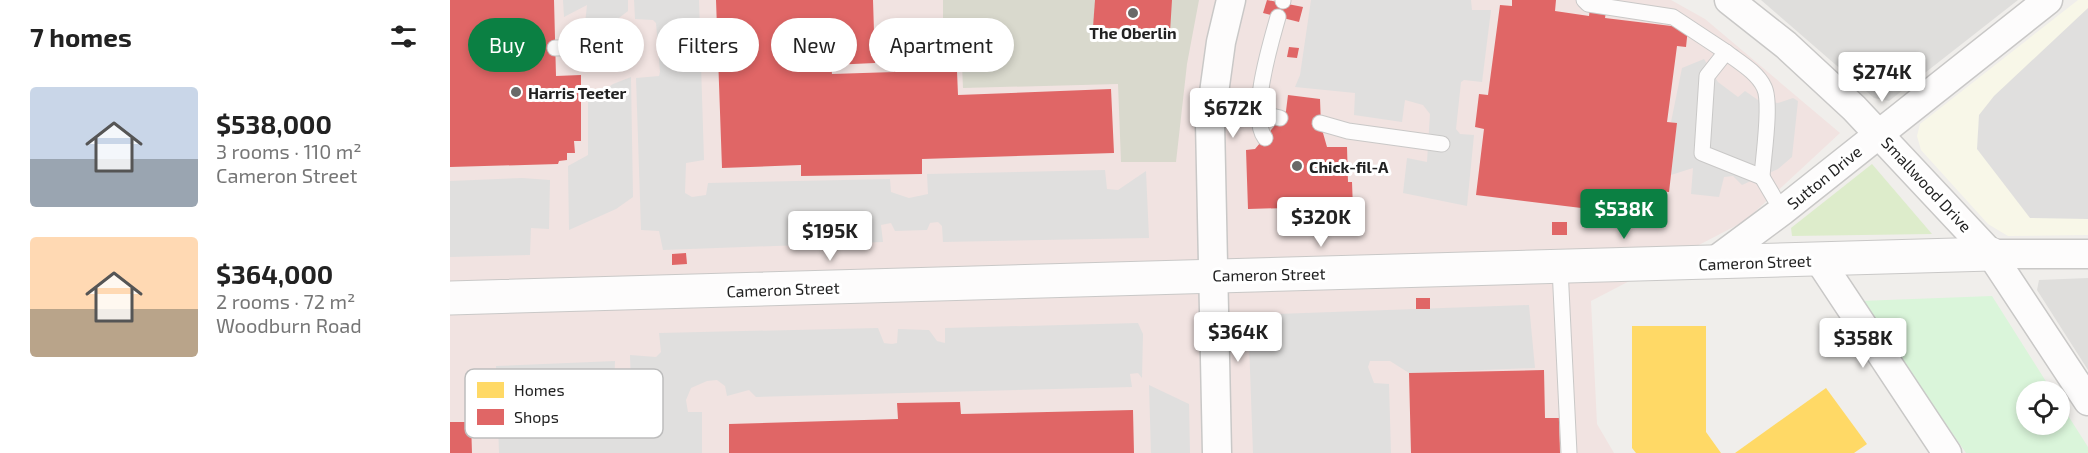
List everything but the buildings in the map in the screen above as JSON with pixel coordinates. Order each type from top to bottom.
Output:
[{"type":"street","points":[[1217,453],[1210,122],[1221,42],[1231,0]]},
{"type":"street","name":"Smallwood Drive","points":[[1729,0],[1786,45],[1879,132],[1991,254],[2088,401]]},
{"type":"street","name":"Sutton Drive","points":[[1712,263],[1782,211],[2048,0]]},
{"type":"street","name":"Cameron Street","points":[[450,298],[1991,254],[2088,254]]},
{"type":"street","points":[[1819,260],[1947,453]]},
{"type":"lane","points":[[1584,0],[1588,4],[1673,16],[1726,52],[1757,77],[1766,89],[1767,120],[1762,177],[1782,211]]},
{"type":"lane","points":[[1265,138],[1261,131],[1262,89],[1278,16]]},
{"type":"lane","points":[[1726,52],[1707,76],[1702,153],[1762,177]]},
{"type":"lane","points":[[1260,113],[1280,118]]},
{"type":"lane","points":[[1322,130],[1348,131],[1442,144]]},
{"type":"lane","points":[[1560,267],[1569,453]]},
{"type":"shaded area","points":[[450,0],[1671,0],[1705,19],[1840,133],[1745,221],[1591,301],[1597,424],[1614,453],[450,453]]},
{"type":"shaded area","points":[[563,0],[628,0],[628,11],[619,18],[586,18],[587,5],[564,17]]},
{"type":"shaded area","points":[[634,0],[699,0],[700,18],[656,18],[656,23],[653,20],[635,18]]},
{"type":"shaded area","points":[[943,0],[1199,0],[1187,64],[1176,162],[1121,162],[1118,84],[963,88],[962,72],[1014,72],[1014,18],[943,18]]},
{"type":"shaded area","points":[[1311,0],[1471,0],[1472,10],[1491,10],[1482,82],[1464,80],[1461,82],[1456,129],[1460,134],[1474,135],[1467,206],[1403,193],[1407,158],[1427,162],[1430,114],[1423,105],[1405,100],[1402,122],[1354,115],[1355,93],[1295,87],[1300,75]]},
{"type":"shaded area","points":[[1761,0],[2018,0],[1889,101],[1874,98]]},
{"type":"shaded area","points":[[2078,0],[2088,0],[2088,235],[2008,236],[1988,224],[1921,150],[1917,136],[1920,124]]},
{"type":"shaded area","points":[[2088,8],[2088,219],[2030,218],[1977,149],[1979,115],[1994,96]]},
{"type":"shaded area","points":[[1704,59],[1718,82],[1738,97],[1745,91],[1758,100],[1778,103],[1793,98],[1798,101],[1792,157],[1778,169],[1742,185],[1733,176],[1724,177],[1719,197],[1691,194],[1693,168],[1671,175],[1677,124],[1671,122],[1682,68]]},
{"type":"shaded area","points":[[660,72],[701,72],[704,160],[686,163],[685,193],[692,197],[706,195],[708,183],[890,179],[891,192],[909,198],[928,194],[927,174],[1105,170],[1107,189],[1118,190],[1146,171],[1149,238],[943,242],[942,226],[938,222],[930,223],[927,230],[895,231],[891,223],[881,225],[883,242],[663,250],[659,231],[641,230],[636,78],[659,76]]},
{"type":"shaded area","points":[[631,77],[633,197],[616,209],[569,230],[568,166],[588,155],[588,102],[613,84]]},
{"type":"shaded area","points":[[522,178],[550,180],[549,229],[531,228],[530,255],[450,257],[450,181]]},
{"type":"shaded area","points":[[2088,278],[2088,370],[2037,290],[2039,280]]},
{"type":"shaded area","points":[[1529,305],[1535,368],[1409,373],[1390,361],[1370,361],[1368,367],[1374,383],[1389,384],[1391,453],[1253,453],[1248,315]]},
{"type":"shaded area","points":[[1138,323],[1143,334],[1142,378],[1138,373],[1130,374],[1132,387],[756,397],[749,390],[727,396],[725,386],[717,380],[707,381],[691,388],[686,400],[688,412],[702,412],[702,453],[499,453],[498,438],[663,438],[663,369],[630,369],[630,355],[656,357],[661,352],[659,333],[878,328],[884,343],[892,344],[897,343],[898,329],[929,330],[937,341],[945,343],[945,328]]},
{"type":"shaded area","points":[[615,361],[615,369],[496,369],[496,366]]},
{"type":"shaded area","points":[[1149,385],[1189,404],[1190,453],[1151,453]]},
{"type":"green space","points":[[1872,164],[1932,234],[1792,236],[1791,228]]},
{"type":"green space","points":[[1992,296],[2046,381],[2016,381],[2016,435],[2070,435],[2070,419],[2088,447],[2088,453],[1966,453],[1860,301]]},
{"type":"place","name":"The Oberlin","points":[[1133,13]]},
{"type":"place","name":"Harris Teeter","points":[[516,92]]},
{"type":"place","name":"Chick-fil-A","points":[[1297,166]]}]
